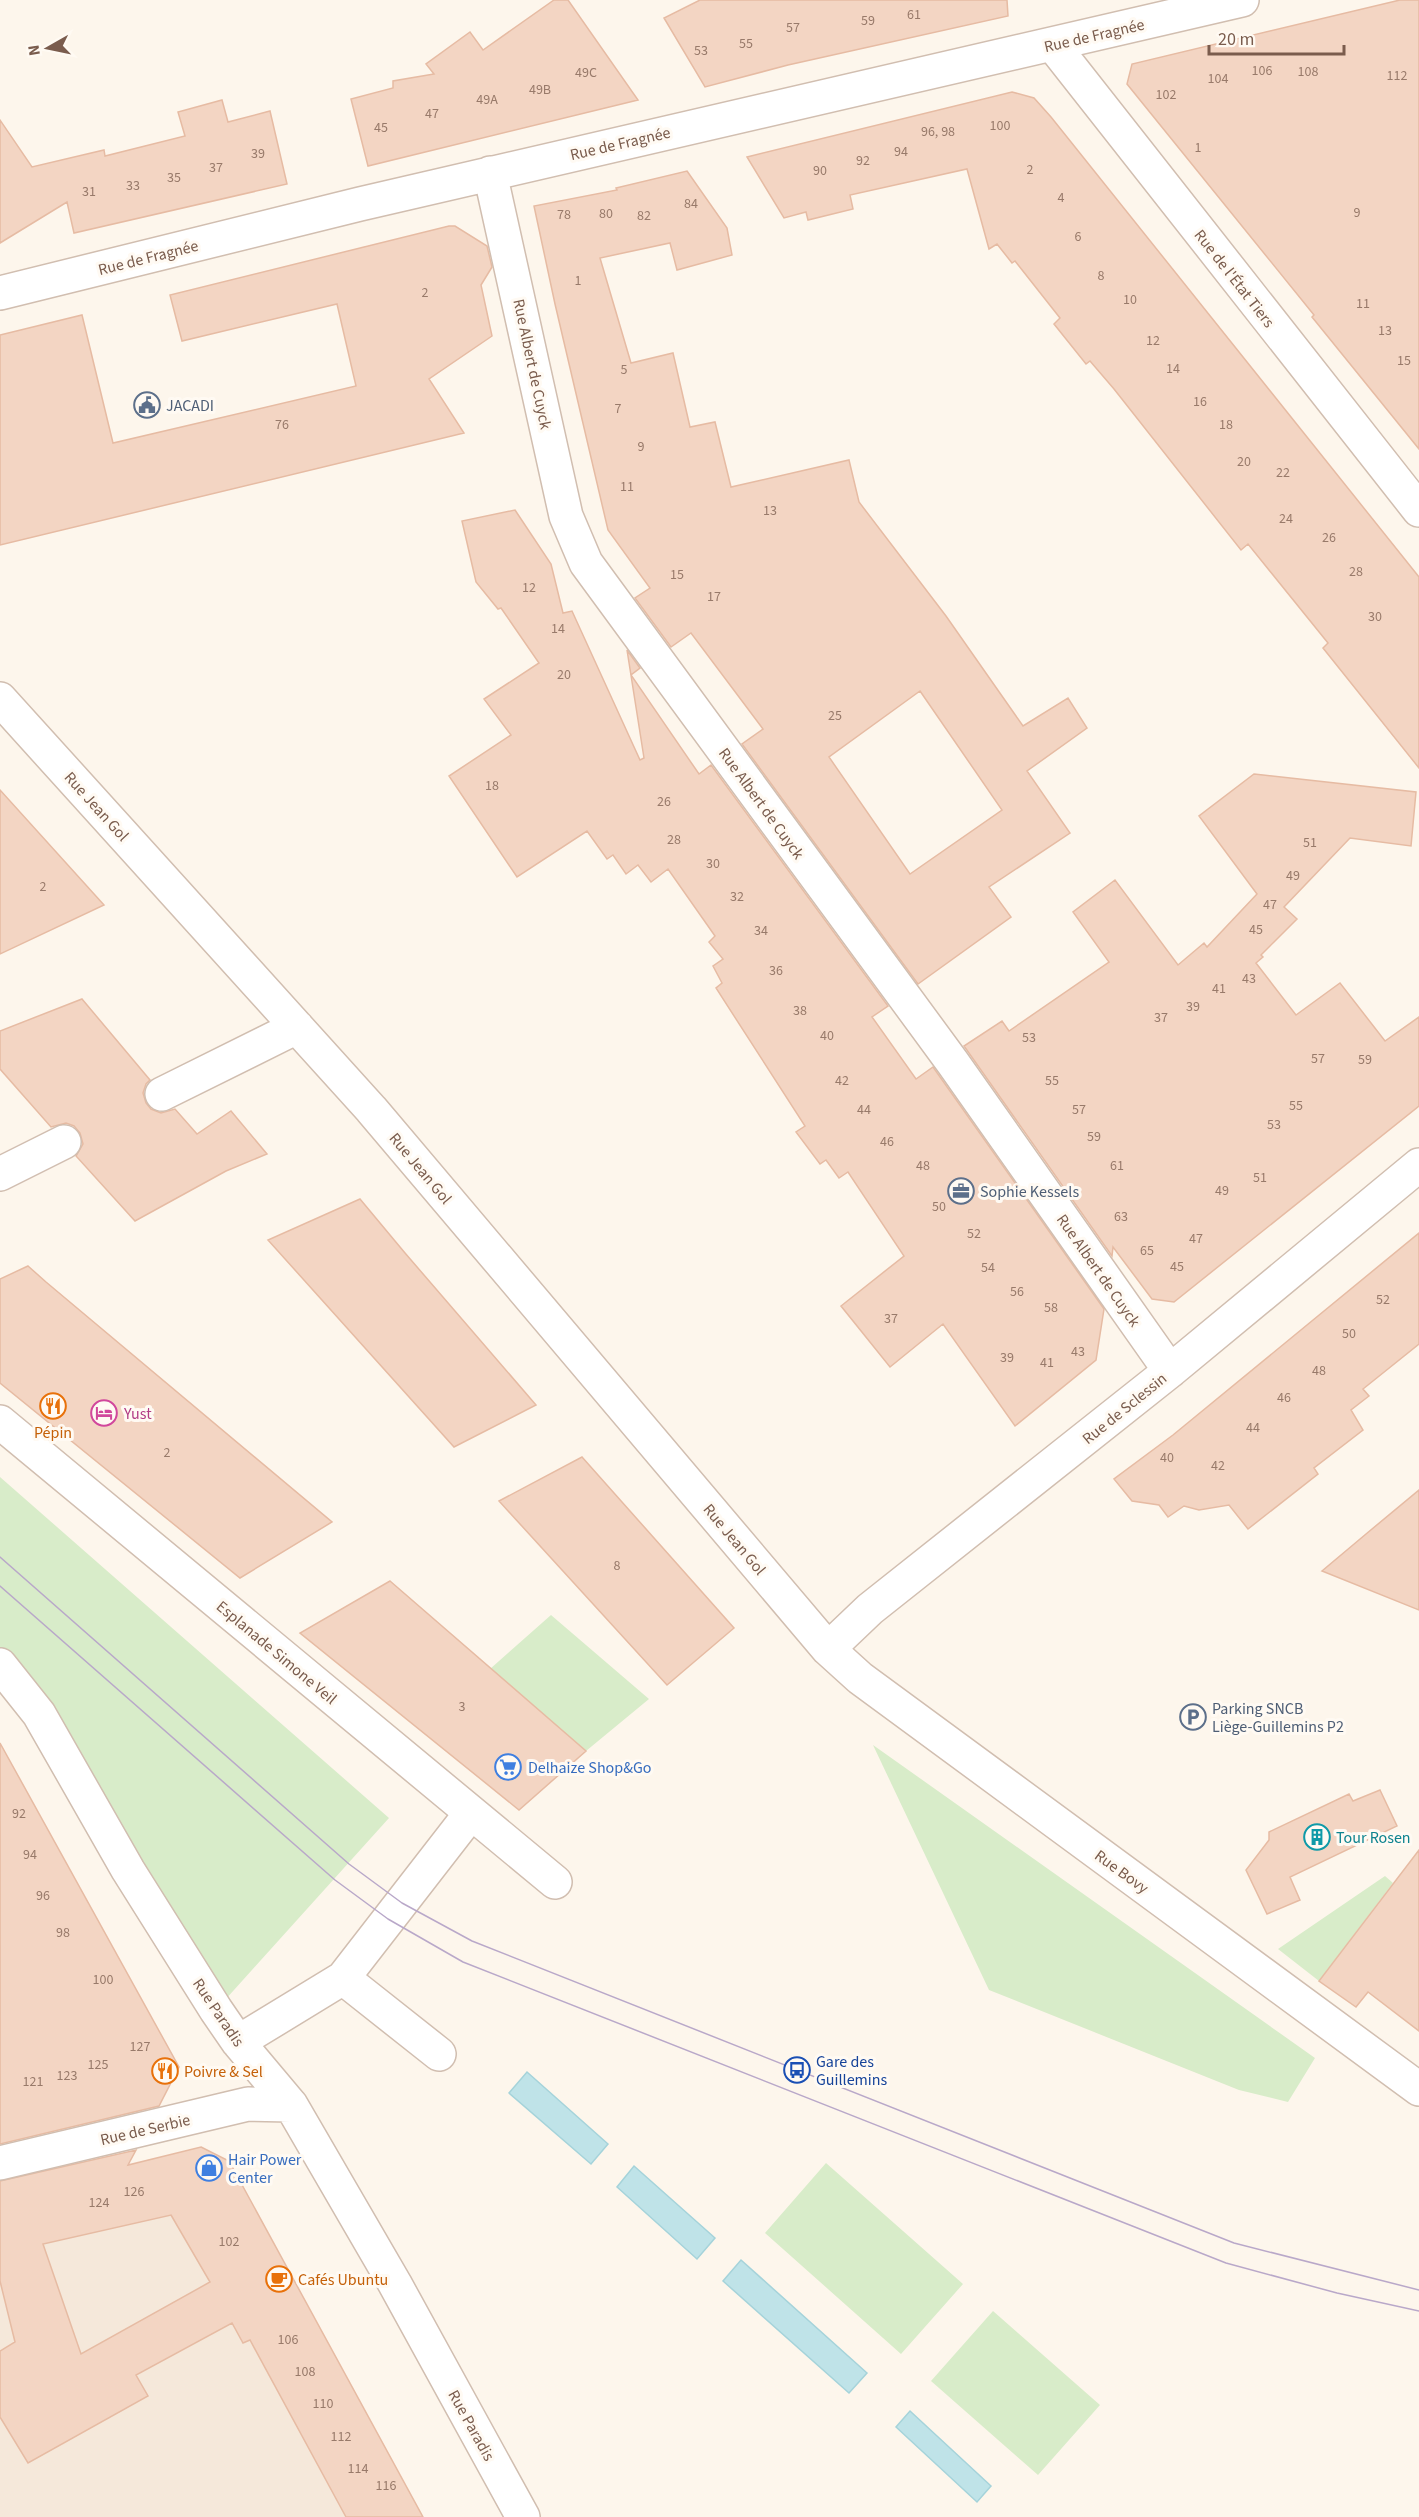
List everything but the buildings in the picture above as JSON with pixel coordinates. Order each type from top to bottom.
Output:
[{"type":"street","name":"Rue de Fragnée","points":[[0,293],[490,174],[1242,0]]},
{"type":"street","name":"Rue de l'État Tiers","points":[[1053,45],[1419,510]]},
{"type":"street","name":"Rue Albert de Cuyck","points":[[490,174],[566,516],[586,563],[953,1063],[1170,1371]]},
{"type":"street","name":"Rue Jean Gol","points":[[0,699],[371,1109],[828,1649]]},
{"type":"street","points":[[162,1094],[297,1027]]},
{"type":"street","points":[[0,1174],[64,1142]]},
{"type":"street","name":"Rue de Sclessin","points":[[828,1649],[870,1609],[1170,1371],[1419,1165]]},
{"type":"street","name":"Esplanade Simone Veil","points":[[0,1422],[555,1882]]},
{"type":"street","name":"Rue Bovy","points":[[828,1649],[860,1678],[1419,2089]]},
{"type":"street","name":"Rue Paradis","points":[[0,1665],[39,1714],[128,1870],[238,2042],[291,2105],[395,2284],[523,2517]]},
{"type":"street","points":[[238,2042],[343,1978],[471,1813]]},
{"type":"street","points":[[343,1978],[440,2054]]},
{"type":"street","name":"Rue de Serbie","points":[[0,2163],[248,2104],[291,2105]]},
{"type":"shaded area","points":[[201,2147],[229,2161],[423,2517],[0,2517],[0,2198]]},
{"type":"green space","points":[[0,1477],[389,1818],[216,2010],[0,1665]]},
{"type":"green space","points":[[551,1615],[649,1699],[586,1751],[490,1669]]},
{"type":"green space","points":[[873,1745],[1315,2058],[1288,2102],[1239,2090],[989,1990]]},
{"type":"green space","points":[[1385,1876],[1393,1883],[1319,1981],[1278,1949]]},
{"type":"green space","points":[[826,2163],[963,2284],[901,2354],[765,2233]]},
{"type":"green space","points":[[993,2311],[1100,2405],[1038,2475],[931,2381]]},
{"type":"water","points":[[527,2072],[608,2144],[591,2164],[509,2093]]},
{"type":"water","points":[[634,2166],[715,2238],[697,2259],[617,2187]]},
{"type":"water","points":[[741,2260],[867,2373],[849,2393],[723,2281]]},
{"type":"water","points":[[910,2411],[991,2486],[977,2502],[896,2427]]},
{"type":"tram line","points":[[0,1557],[349,1864],[402,1903],[472,1941],[1234,2243],[1419,2290]]},
{"type":"tram line","points":[[0,1586],[335,1880],[388,1919],[463,1962],[1226,2263],[1337,2293],[1419,2311]]},
{"type":"place","name":"JACADI","points":[[147,405]]},
{"type":"place","name":"Sophie Kessels","points":[[961,1191]]},
{"type":"place","name":"Pépin","points":[[53,1406]]},
{"type":"place","name":"Yust","points":[[104,1413]]},
{"type":"place","name":"Parking SNCB Liège-Guillemins P2","points":[[1193,1717]]},
{"type":"place","name":"Delhaize Shop&Go","points":[[508,1767]]},
{"type":"place","name":"Tour Rosen","points":[[1317,1837]]},
{"type":"place","name":"Gare des Guillemins","points":[[797,2070]]},
{"type":"place","name":"Poivre & Sel","points":[[165,2071]]},
{"type":"place","name":"Hair Power Center","points":[[209,2168]]},
{"type":"place","name":"Cafés Ubuntu","points":[[279,2279]]}]
